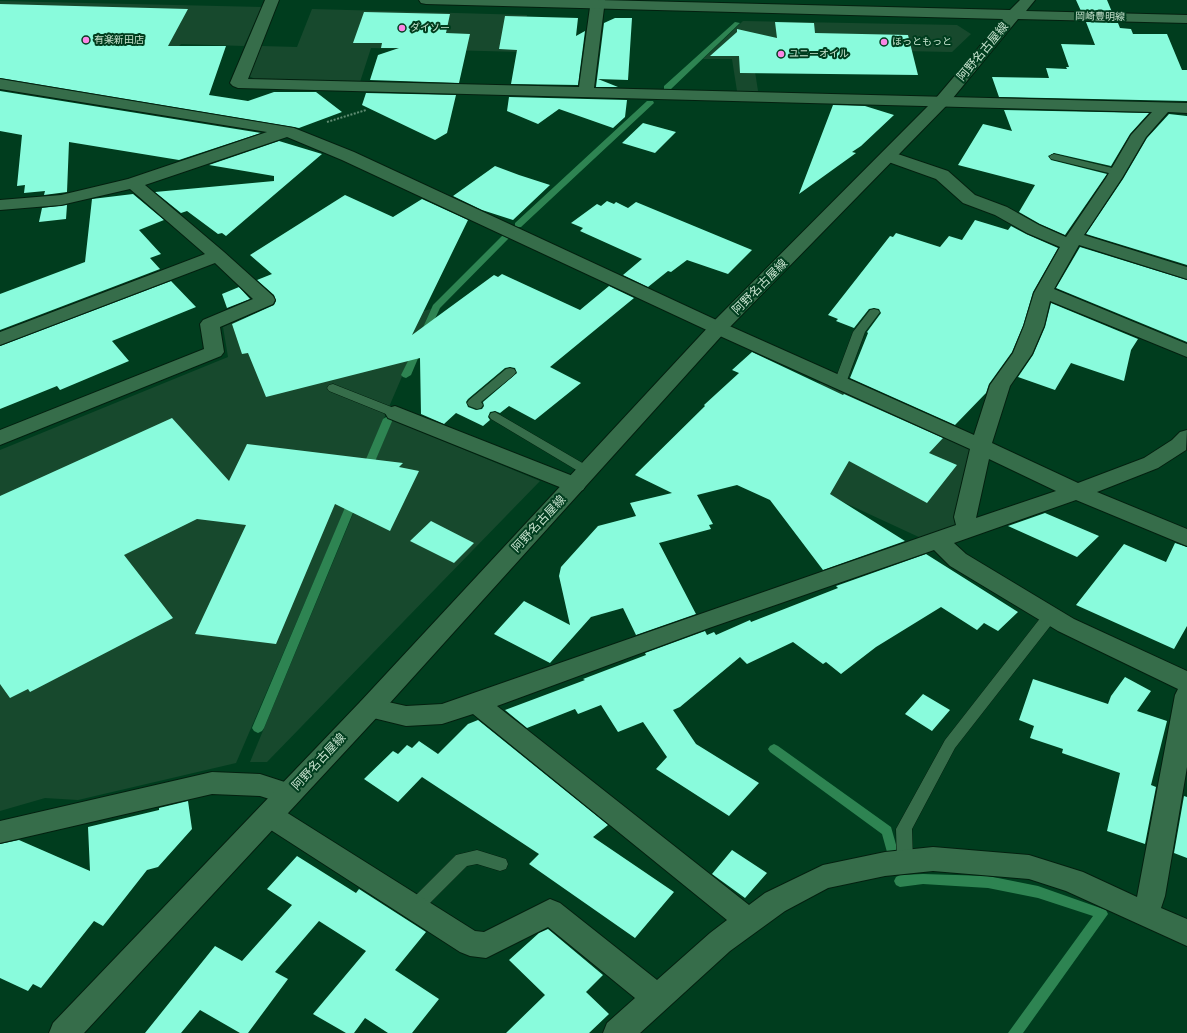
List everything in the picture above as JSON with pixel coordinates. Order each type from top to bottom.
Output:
[{"type":"street","points":[[272,0],[238,83],[942,101],[1162,109],[1187,108]]},
{"type":"street","name":"阿野名古屋線","points":[[426,0],[1021,7]]},
{"type":"street","points":[[586,92],[598,2]]},
{"type":"street","name":"阿野名古屋線","points":[[64,1033],[370,708],[718,328],[942,101],[1021,7]]},
{"type":"street","name":"岡崎豊明線","points":[[1021,7],[1187,19]]},
{"type":"street","points":[[0,84],[288,131],[355,159],[718,328],[1079,491],[1101,503],[1187,538]]},
{"type":"street","points":[[1162,109],[1187,122]]},
{"type":"street","points":[[968,530],[965,517],[981,446],[1000,385],[1022,354],[1034,326],[1043,293],[1072,241],[1139,135],[1162,109]]},
{"type":"street","points":[[0,206],[61,200],[134,183],[288,131]]},
{"type":"street","points":[[888,156],[942,175],[969,199],[1001,211],[1033,229],[1187,273]]},
{"type":"street","points":[[0,438],[214,352],[210,324],[266,300],[134,183]]},
{"type":"street","points":[[0,339],[218,256]]},
{"type":"street","points":[[1043,293],[1050,294],[1187,351]]},
{"type":"street","points":[[395,413],[581,478]]},
{"type":"street","points":[[370,708],[406,716],[442,714],[701,622],[939,541],[1079,491],[1151,463],[1179,445],[1187,437]]},
{"type":"street","points":[[939,541],[958,560],[1050,616],[1187,682]]},
{"type":"street","points":[[1145,914],[1151,896],[1187,695]]},
{"type":"street","points":[[477,702],[484,710],[749,921]]},
{"type":"street","points":[[0,832],[212,782],[260,785],[288,794]]},
{"type":"street","points":[[269,815],[470,943],[486,945],[550,912],[657,998]]},
{"type":"street","points":[[618,1033],[720,942],[775,902],[823,877],[885,864],[933,859],[1029,867],[1073,881],[1187,933]]},
{"type":"lane","points":[[1054,157],[1117,172]]},
{"type":"lane","points":[[840,383],[859,332],[874,312]]},
{"type":"lane","points":[[477,405],[473,403],[510,372]]},
{"type":"lane","points":[[333,388],[395,413]]},
{"type":"lane","points":[[495,416],[581,478]]},
{"type":"lane","points":[[904,862],[904,828],[950,744],[1050,616]]},
{"type":"lane","points":[[414,908],[462,860],[477,857],[500,864]]},
{"type":"shaded area","name":"有楽新田店","points":[[0,1],[262,7],[244,46],[181,44],[127,100],[0,79]]},
{"type":"shaded area","points":[[312,9],[527,15],[521,52],[371,48],[360,82],[255,79],[249,76],[261,46],[297,47]]},
{"type":"shaded area","points":[[743,21],[957,25],[971,34],[952,52],[854,50],[753,59],[758,91],[737,91],[732,59],[703,59]]},
{"type":"shaded area","points":[[288,300],[309,340],[431,309],[236,763],[78,800],[45,798],[0,811],[0,450],[228,357],[223,327]]},
{"type":"shaded area","points":[[822,381],[973,450],[959,524],[921,538],[748,458]]},
{"type":"shaded area","points":[[392,420],[540,481],[267,762],[250,762]]},
{"type":"building","points":[[1076,0],[1107,0],[1112,12],[1081,11]]},
{"type":"building","name":"有楽新田店","points":[[0,4],[188,9],[168,46],[226,46],[209,95],[248,101],[274,92],[316,92],[342,112],[299,128],[0,78]]},
{"type":"building","points":[[364,12],[450,14],[446,33],[470,34],[459,83],[370,80],[378,55],[399,48],[381,48],[382,43],[353,43]]},
{"type":"building","points":[[505,16],[578,18],[576,36],[585,31],[578,85],[511,84],[517,50],[499,49]]},
{"type":"building","points":[[615,18],[632,18],[628,80],[598,79],[618,87],[596,87],[604,23]]},
{"type":"building","points":[[775,22],[814,23],[815,33],[908,35],[918,75],[740,73],[739,56],[710,56],[737,32],[737,29],[777,38]]},
{"type":"building","points":[[1086,22],[1118,23],[1120,28],[1131,29],[1133,34],[1167,34],[1182,70],[1187,70],[1187,101],[999,97],[992,77],[1049,78],[1046,68],[1067,69],[1066,67],[1069,67],[1061,44],[1095,45]]},
{"type":"building","points":[[0,91],[261,133],[179,160],[69,142],[67,192],[44,195],[45,191],[24,193],[25,185],[17,186],[22,135],[0,131]]},
{"type":"building","points":[[366,93],[456,95],[447,133],[435,140],[362,105]]},
{"type":"building","points":[[509,97],[627,100],[625,117],[613,128],[559,109],[538,124],[507,111]]},
{"type":"building","points":[[833,105],[865,106],[894,115],[861,146],[852,152],[856,153],[799,194]]},
{"type":"building","points":[[1004,110],[1149,113],[1130,134],[1111,166],[1054,153],[1048,156],[1051,160],[1107,174],[1065,235],[1040,224],[1019,212],[1035,185],[958,165],[983,124],[1012,131]]},
{"type":"building","points":[[1169,114],[1187,116],[1187,265],[1086,234],[1123,179],[1147,138]]},
{"type":"building","points":[[643,123],[676,132],[655,153],[622,143]]},
{"type":"building","points":[[279,141],[322,154],[226,236],[222,233],[218,234],[187,211],[181,213],[155,192],[274,181],[274,176],[209,165]]},
{"type":"building","points":[[495,166],[550,185],[513,220],[482,210],[453,196]]},
{"type":"building","points":[[133,194],[164,220],[139,230],[161,254],[150,258],[160,269],[0,330],[0,294],[85,262],[92,199]]},
{"type":"building","points":[[345,195],[393,217],[422,199],[468,220],[412,335],[494,275],[498,277],[502,274],[580,310],[609,286],[634,298],[550,367],[581,383],[535,420],[509,406],[500,413],[495,411],[490,412],[488,417],[490,420],[483,426],[456,413],[444,424],[421,414],[420,358],[266,397],[248,353],[242,354],[232,324],[274,305],[276,301],[274,295],[257,280],[272,274],[250,255]],"holes":[[[505,368],[515,368],[517,373],[483,402],[484,406],[482,409],[476,410],[468,407],[466,402],[468,399]]]},
{"type":"building","points":[[607,201],[614,204],[616,202],[628,208],[636,202],[752,250],[728,274],[687,260],[671,272],[668,271],[648,287],[623,275],[642,259],[580,231],[583,228],[571,223],[597,204],[601,206]]},
{"type":"building","points":[[67,205],[66,219],[39,222],[42,208]]},
{"type":"building","points":[[975,220],[1008,230],[1011,226],[1058,248],[1033,292],[1023,326],[1012,352],[989,384],[986,393],[955,425],[850,378],[868,333],[867,332],[881,313],[879,309],[869,309],[854,328],[836,321],[838,319],[828,315],[890,236],[893,237],[896,233],[940,247],[949,236],[962,240]]},
{"type":"building","points":[[1080,247],[1187,280],[1187,342],[1056,288]]},
{"type":"building","points":[[171,281],[196,307],[112,341],[129,361],[60,390],[57,386],[0,409],[0,346]]},
{"type":"building","points":[[239,287],[250,299],[227,308],[222,294]]},
{"type":"building","points":[[1051,303],[1138,339],[1131,350],[1124,381],[1071,363],[1055,390],[1018,377],[1033,355],[1045,327]]},
{"type":"building","points":[[752,352],[843,395],[844,394],[943,438],[929,453],[957,465],[927,503],[849,461],[830,494],[905,541],[823,570],[770,500],[737,485],[697,495],[713,524],[709,525],[711,529],[659,543],[696,614],[636,635],[623,608],[591,617],[550,663],[494,634],[524,601],[570,625],[559,576],[561,567],[598,526],[636,516],[630,503],[672,493],[635,475],[705,406],[704,405],[739,373],[732,370]]},
{"type":"building","points":[[172,418],[229,481],[247,444],[403,463],[399,467],[419,471],[390,531],[335,504],[276,644],[195,634],[246,525],[197,519],[124,555],[173,618],[30,692],[28,689],[10,698],[0,684],[0,496]]},
{"type":"building","points":[[1045,513],[1099,536],[1077,557],[1008,526]]},
{"type":"building","points":[[431,521],[474,543],[454,563],[410,541]]},
{"type":"building","points":[[1175,543],[1187,547],[1187,626],[1174,649],[1076,605],[1124,544],[1166,562]]},
{"type":"building","points":[[926,554],[1018,612],[998,631],[984,623],[977,630],[941,607],[876,647],[841,674],[826,662],[823,664],[793,642],[747,664],[740,657],[680,707],[673,710],[696,744],[759,783],[729,816],[656,769],[667,757],[643,722],[618,732],[601,705],[578,714],[575,709],[527,728],[505,710],[585,680],[583,679],[646,655],[645,653],[705,631],[707,635],[714,632],[716,635],[750,620],[751,622],[838,588],[836,586]]},
{"type":"building","points":[[1125,677],[1151,691],[1137,711],[1167,721],[1151,785],[1156,787],[1145,844],[1107,831],[1120,773],[1062,753],[1063,749],[1030,738],[1034,726],[1019,720],[1033,679],[1108,704],[1111,696]]},
{"type":"building","points":[[923,694],[950,710],[932,731],[905,714]]},
{"type":"building","points":[[478,720],[608,825],[593,837],[674,892],[635,938],[529,864],[539,854],[422,777],[398,802],[364,779],[393,751],[398,754],[407,745],[412,748],[419,741],[438,754],[468,724]]},
{"type":"building","points":[[1184,796],[1187,797],[1187,858],[1174,853]]},
{"type":"building","points":[[188,801],[192,829],[158,867],[147,870],[103,926],[94,921],[41,988],[33,984],[28,991],[0,978],[0,844],[19,840],[90,871],[88,827],[159,810],[159,808]]},
{"type":"building","points":[[732,850],[767,873],[745,898],[712,874]]},
{"type":"building","points":[[297,856],[356,893],[359,889],[426,932],[395,970],[439,999],[412,1033],[388,1033],[365,1018],[354,1033],[346,1033],[313,1014],[366,951],[319,921],[275,972],[288,979],[248,1033],[240,1033],[200,1010],[181,1033],[145,1033],[215,946],[242,961],[292,905],[267,889]]},
{"type":"building","points":[[548,929],[603,975],[586,992],[609,1014],[589,1033],[506,1033],[545,995],[509,960],[539,933]]},
{"type":"waterway","points":[[667,88],[737,23]]},
{"type":"waterway","points":[[518,225],[650,103]]},
{"type":"waterway","points":[[424,334],[436,307],[506,237]]},
{"type":"waterway","points":[[406,375],[418,349]]},
{"type":"waterway","points":[[366,471],[388,419]]},
{"type":"waterway","points":[[258,728],[354,498]]},
{"type":"waterway","points":[[774,749],[887,831],[891,848]]},
{"type":"waterway","points":[[900,881],[923,879],[988,882],[1038,892],[1102,914],[1015,1033]]},
{"type":"place","name":"ダイソー","points":[[402,28]]},
{"type":"place","name":"有楽新田店","points":[[86,40]]},
{"type":"place","name":"ほっともっと","points":[[884,42]]},
{"type":"place","name":"ユニーオイル","points":[[781,54]]}]
